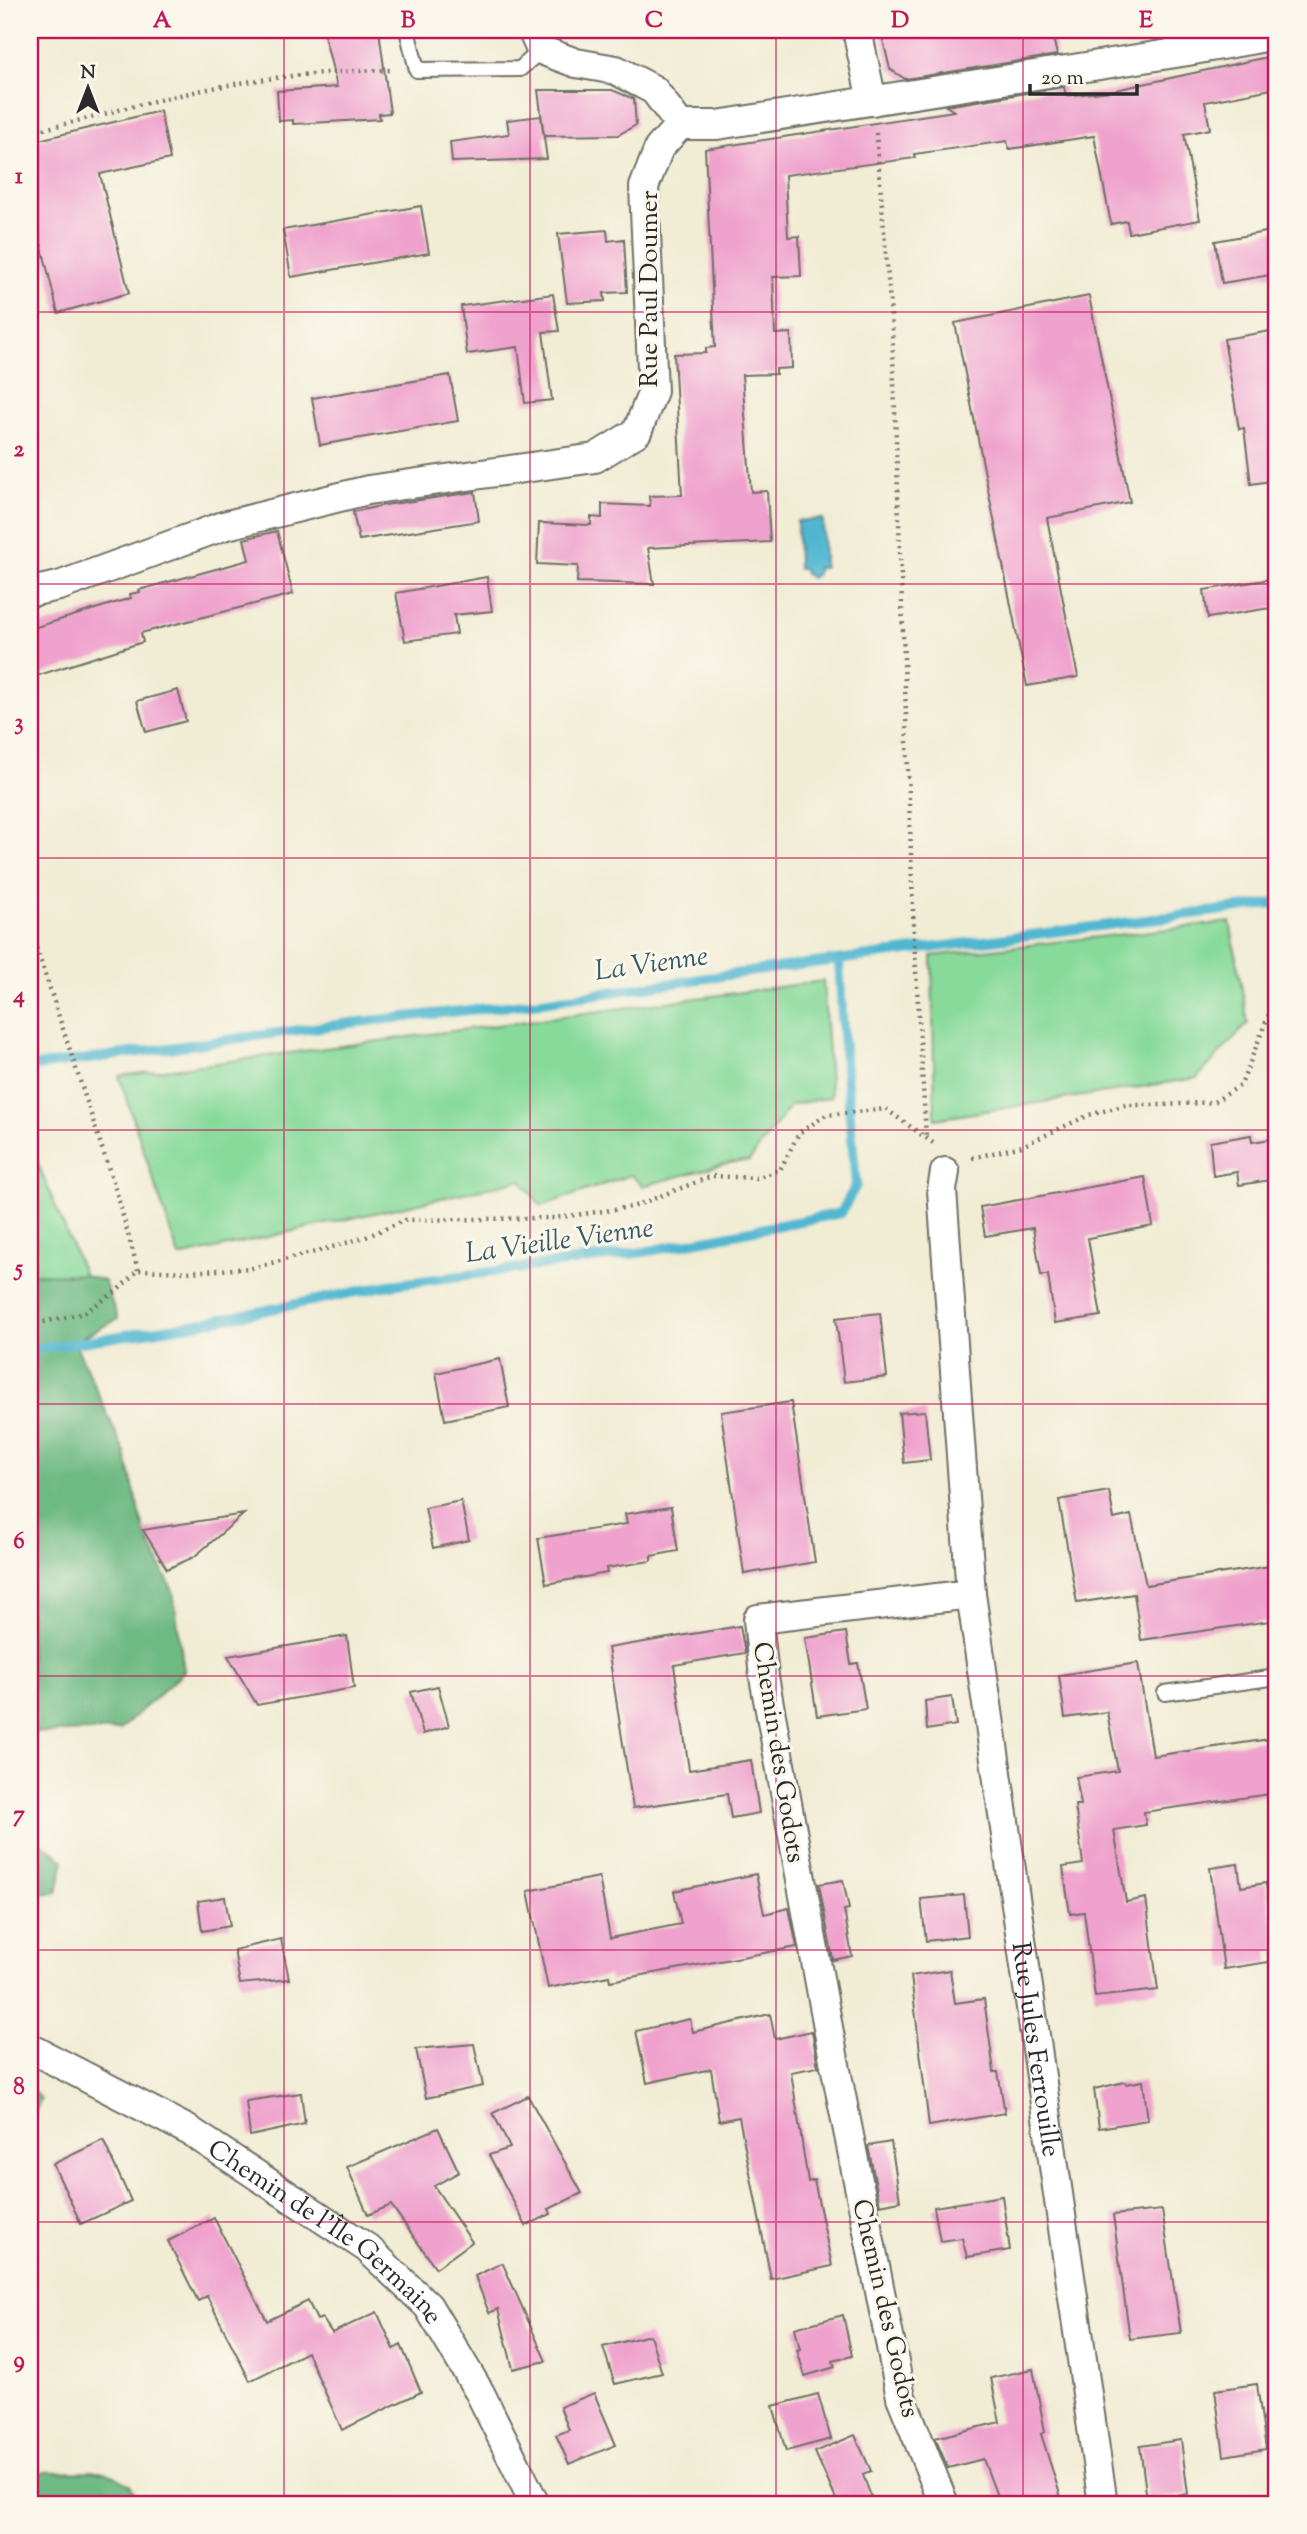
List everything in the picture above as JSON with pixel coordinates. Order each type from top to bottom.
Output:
[{"type":"street","points":[[856,30],[872,101]]},
{"type":"street","points":[[536,40],[576,63],[616,71],[654,90],[680,125],[717,125],[872,101],[1186,41],[1277,35]]},
{"type":"street","name":"Rue Paul Doumer","points":[[30,592],[59,586],[223,526],[368,490],[594,458],[637,432],[653,391],[644,187],[659,148],[680,125]]},
{"type":"street","points":[[956,1165],[942,1190],[971,1594]]},
{"type":"street","name":"Chemin des Godots","points":[[944,2504],[901,2397],[834,2060],[764,1676],[758,1619],[971,1594]]},
{"type":"street","name":"Rue Jules Ferrouille","points":[[971,1594],[1103,2504]]},
{"type":"street","name":"Chemin de l'Île Germaine","points":[[30,2048],[190,2132],[367,2248],[428,2306],[480,2393],[535,2504]]},
{"type":"lane","points":[[407,30],[417,70],[520,69],[536,40]]},
{"type":"lane","points":[[1165,1693],[1277,1676]]},
{"type":"path","points":[[30,132],[187,93],[292,75],[332,71],[417,70]]},
{"type":"path","points":[[872,101],[892,328],[913,895],[926,1137]]},
{"type":"path","points":[[30,928],[117,1194],[138,1270]]},
{"type":"path","points":[[956,1165],[1022,1146],[1089,1115],[1126,1105],[1214,1102],[1241,1085],[1277,994]]},
{"type":"path","points":[[30,1325],[84,1313],[117,1291],[138,1270],[188,1272],[252,1268],[342,1244],[405,1220],[554,1218],[632,1207],[712,1176],[756,1178],[780,1170],[799,1133],[826,1115],[886,1109],[935,1144]]},
{"type":"green space","points":[[1230,922],[1248,1023],[1197,1078],[935,1119],[932,956]]},
{"type":"green space","points":[[823,981],[831,1097],[791,1105],[749,1161],[729,1163],[643,1186],[631,1175],[541,1206],[521,1180],[179,1257],[119,1076]]},
{"type":"green space","points":[[30,1145],[84,1275],[30,1274]]},
{"type":"green space","points":[[30,1274],[84,1275],[104,1281],[118,1319],[74,1341],[125,1453],[145,1534],[173,1591],[184,1671],[120,1730],[30,1733]]},
{"type":"green space","points":[[30,1835],[64,1860],[57,1892],[30,1895]]},
{"type":"green space","points":[[30,2089],[41,2099],[30,2123]]},
{"type":"green space","points":[[106,2471],[130,2485],[140,2504],[30,2504],[30,2479],[44,2472]]},
{"type":"water","points":[[823,519],[824,568],[817,568],[817,574],[811,578],[805,574],[804,569],[798,569],[797,521]]},
{"type":"building","points":[[323,30],[379,30],[390,113],[379,114],[380,119],[293,124],[293,120],[279,121],[277,91],[337,87]]},
{"type":"building","points":[[913,30],[1033,30],[1035,40],[1053,38],[1057,55],[905,79],[890,69],[882,36]]},
{"type":"building","points":[[1272,56],[1277,88],[1205,102],[1210,129],[1184,134],[1200,220],[1129,233],[1127,221],[1111,224],[1094,136],[1009,149],[1007,141],[914,154],[915,158],[785,175],[788,237],[799,236],[801,276],[773,277],[775,334],[791,333],[792,368],[776,369],[776,374],[742,375],[751,492],[767,491],[770,542],[648,548],[654,584],[577,582],[578,566],[537,564],[539,523],[591,525],[591,517],[602,518],[602,504],[650,506],[649,496],[682,495],[674,354],[706,353],[706,348],[715,347],[705,149],[954,111],[946,106],[1064,87],[1066,96],[1111,91]]},
{"type":"building","points":[[538,90],[612,90],[634,99],[636,125],[618,135],[544,136]]},
{"type":"building","points":[[160,111],[170,159],[100,174],[129,293],[58,313],[30,198],[30,142]]},
{"type":"building","points":[[541,116],[547,159],[452,162],[450,142],[509,134],[507,120]]},
{"type":"building","points":[[421,206],[429,253],[291,277],[283,230]]},
{"type":"building","points":[[607,230],[608,241],[624,239],[627,292],[604,293],[605,301],[567,303],[558,234]]},
{"type":"building","points":[[1277,230],[1277,274],[1222,283],[1215,241]]},
{"type":"building","points":[[553,294],[559,331],[543,332],[552,400],[525,403],[518,347],[467,354],[461,306]]},
{"type":"building","points":[[1089,296],[1130,502],[1047,518],[1078,677],[1027,686],[955,323]]},
{"type":"building","points":[[1277,330],[1277,480],[1251,484],[1244,428],[1239,429],[1224,339]]},
{"type":"building","points":[[450,375],[458,421],[320,445],[312,398]]},
{"type":"building","points":[[475,492],[479,521],[359,540],[353,512]]},
{"type":"building","points":[[277,531],[293,594],[141,633],[143,642],[30,678],[30,629],[131,598],[130,594],[140,592],[139,590],[249,560],[244,539]]},
{"type":"building","points":[[487,577],[492,611],[454,615],[457,634],[405,641],[396,593]]},
{"type":"building","points":[[1277,578],[1277,607],[1208,618],[1204,590]]},
{"type":"building","points":[[178,690],[186,721],[146,732],[137,701]]},
{"type":"building","points":[[1251,1135],[1252,1142],[1277,1138],[1277,1179],[1239,1185],[1237,1172],[1213,1176],[1210,1142]]},
{"type":"building","points":[[1145,1177],[1153,1226],[1088,1238],[1101,1316],[1055,1323],[1048,1275],[1041,1275],[1033,1228],[985,1236],[980,1207]]},
{"type":"building","points":[[880,1313],[887,1377],[844,1382],[836,1318]]},
{"type":"building","points":[[500,1359],[509,1407],[445,1420],[436,1373]]},
{"type":"building","points":[[791,1402],[815,1562],[744,1574],[721,1412]]},
{"type":"building","points":[[925,1411],[930,1460],[904,1463],[899,1413]]},
{"type":"building","points":[[1109,1491],[1114,1519],[1131,1515],[1146,1585],[1277,1565],[1277,1620],[1141,1640],[1134,1594],[1077,1603],[1059,1500]]},
{"type":"building","points":[[461,1501],[469,1540],[433,1548],[425,1508]]},
{"type":"building","points":[[671,1507],[678,1551],[651,1556],[651,1561],[606,1568],[607,1573],[546,1584],[538,1538],[627,1524],[625,1514]]},
{"type":"building","points":[[244,1514],[194,1557],[167,1569],[143,1530]]},
{"type":"building","points":[[740,1626],[745,1653],[674,1665],[689,1770],[751,1760],[759,1813],[731,1818],[727,1794],[633,1808],[608,1648]]},
{"type":"building","points":[[846,1632],[851,1664],[858,1663],[866,1709],[817,1716],[805,1638]]},
{"type":"building","points":[[347,1636],[354,1688],[257,1705],[228,1656]]},
{"type":"building","points":[[1138,1663],[1153,1756],[1277,1738],[1277,1793],[1144,1812],[1146,1825],[1114,1830],[1126,1902],[1146,1898],[1158,1990],[1095,1997],[1084,1912],[1070,1914],[1063,1867],[1083,1864],[1075,1805],[1081,1805],[1076,1777],[1118,1771],[1107,1712],[1065,1718],[1059,1675]]},
{"type":"building","points":[[438,1686],[449,1726],[423,1734],[411,1692]]},
{"type":"building","points":[[952,1697],[956,1725],[927,1730],[925,1701]]},
{"type":"building","points":[[1238,1864],[1241,1887],[1266,1883],[1276,1950],[1268,1951],[1269,1962],[1224,1969],[1210,1868]]},
{"type":"building","points":[[756,1874],[764,1914],[789,1908],[797,1947],[610,1981],[609,1976],[548,1988],[528,1891],[599,1877],[610,1938],[681,1924],[674,1891]]},
{"type":"building","points":[[843,1880],[849,1909],[844,1910],[852,1956],[833,1960],[819,1884]]},
{"type":"building","points":[[964,1895],[968,1936],[926,1941],[921,1899]]},
{"type":"building","points":[[225,1897],[230,1926],[202,1931],[198,1901]]},
{"type":"building","points":[[281,1939],[289,1979],[240,1984],[234,1950]]},
{"type":"building","points":[[950,1970],[955,2003],[984,1999],[994,2072],[998,2072],[1005,2113],[929,2126],[911,1976]]},
{"type":"building","points":[[770,2014],[775,2039],[812,2031],[818,2067],[791,2072],[808,2182],[814,2180],[832,2266],[771,2279],[739,2117],[719,2121],[711,2069],[647,2083],[636,2031],[690,2019],[693,2032]]},
{"type":"building","points":[[474,2044],[483,2086],[426,2098],[416,2049]]},
{"type":"building","points":[[1143,2081],[1148,2120],[1099,2128],[1094,2089]]},
{"type":"building","points":[[301,2093],[305,2124],[250,2136],[246,2101]]},
{"type":"building","points":[[528,2096],[582,2193],[549,2209],[551,2214],[526,2226],[489,2155],[510,2148],[493,2113]]},
{"type":"building","points":[[438,2128],[459,2172],[434,2186],[472,2242],[436,2268],[391,2205],[368,2215],[347,2167]]},
{"type":"building","points":[[103,2140],[131,2201],[81,2224],[53,2164]]},
{"type":"building","points":[[891,2142],[900,2201],[880,2205],[868,2146]]},
{"type":"building","points":[[1002,2196],[1010,2250],[967,2257],[962,2238],[940,2241],[934,2207]]},
{"type":"building","points":[[1162,2210],[1181,2333],[1130,2339],[1113,2215]]},
{"type":"building","points":[[214,2218],[267,2321],[308,2301],[317,2320],[322,2318],[332,2333],[377,2312],[394,2349],[401,2345],[421,2392],[342,2430],[307,2352],[250,2381],[207,2296],[198,2301],[168,2241]]},
{"type":"building","points":[[502,2263],[546,2361],[513,2369],[498,2309],[489,2313],[475,2276]]},
{"type":"building","points":[[843,2315],[852,2356],[833,2361],[835,2367],[805,2376],[797,2350],[800,2349],[795,2328]]},
{"type":"building","points":[[650,2335],[662,2373],[615,2384],[603,2347]]},
{"type":"building","points":[[1033,2369],[1045,2432],[1041,2434],[1063,2504],[1000,2504],[983,2459],[948,2468],[935,2438],[1000,2422],[991,2378]]},
{"type":"building","points":[[1257,2384],[1266,2449],[1224,2456],[1215,2390]]},
{"type":"building","points":[[594,2393],[616,2445],[569,2464],[556,2435],[569,2430],[560,2407]]},
{"type":"building","points":[[818,2394],[831,2439],[786,2451],[773,2406]]},
{"type":"building","points":[[855,2435],[871,2471],[863,2475],[874,2504],[838,2504],[815,2452]]},
{"type":"building","points":[[1181,2440],[1188,2494],[1147,2500],[1140,2446]]},
{"type":"waterway","name":"La Vienne","points":[[30,1067],[350,1023],[542,1002],[776,968],[1277,903]]},
{"type":"waterway","name":"La Vieille Vienne","points":[[30,1350],[197,1324],[390,1285],[644,1252],[841,1213],[856,1185],[839,961]]}]
